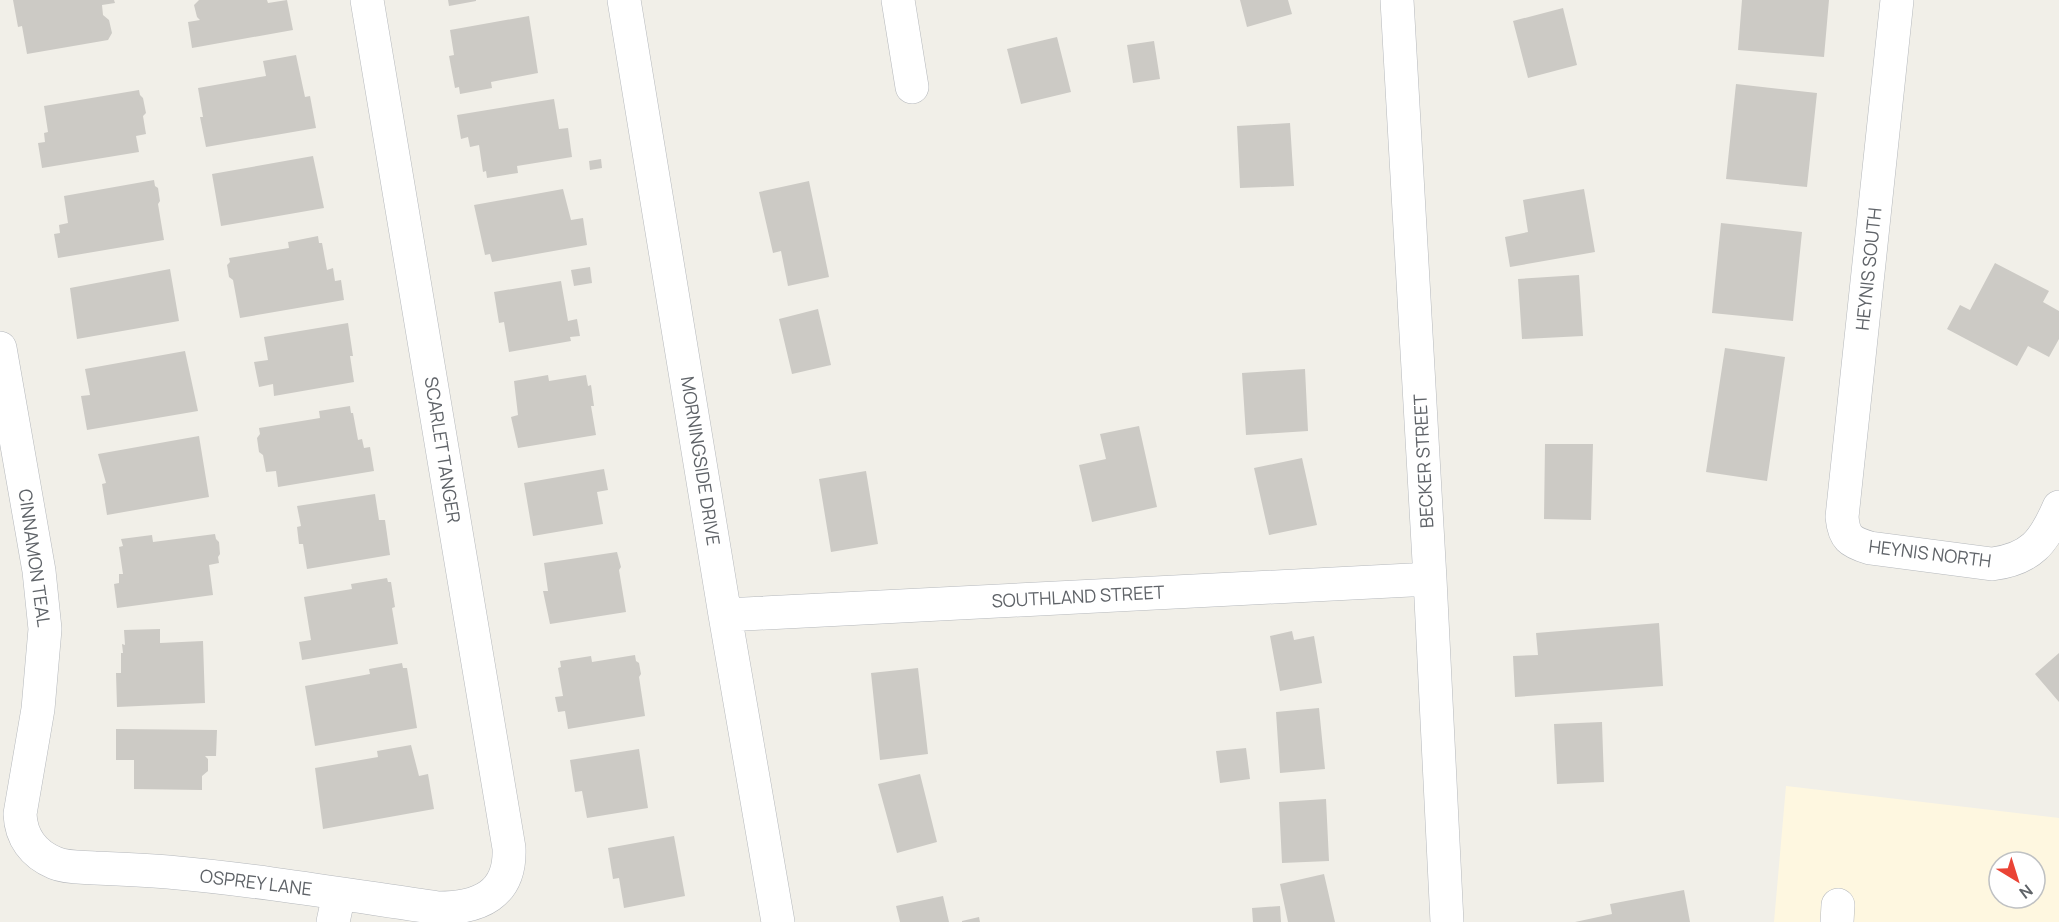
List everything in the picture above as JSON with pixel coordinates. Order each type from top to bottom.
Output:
[{"type":"street","name":"SCARLET TANGER","points":[[367,0],[508,848],[509,861],[505,874],[492,895]]},
{"type":"street","name":"MORNINGSIDE DRIVE","points":[[624,0],[778,922]]},
{"type":"street","points":[[898,0],[912,87]]},
{"type":"street","name":"BECKER STREET","points":[[1397,0],[1447,922]]},
{"type":"street","name":"HEYNIS SOUTH","points":[[1847,537],[1842,517],[1897,0]]},
{"type":"street","name":"CINNAMON TEAL","points":[[0,348],[39,571],[45,629],[38,710],[20,802],[21,827],[25,839]]},
{"type":"street","name":"HEYNIS NORTH","points":[[1847,537],[1858,545],[1870,548],[1992,564],[2009,562],[2026,554],[2041,542],[2059,507]]},
{"type":"street","name":"SOUTHLAND STREET","points":[[725,615],[1430,579]]},
{"type":"street","name":"OSPREY LANE","points":[[25,839],[45,858],[68,866],[246,880],[336,908],[469,906],[492,895]]},
{"type":"shaded area","points":[[1786,786],[2059,818],[2059,922],[1774,922]]},
{"type":"building","points":[[13,0],[114,0],[115,3],[102,5],[103,15],[109,20],[112,33],[108,40],[27,54],[22,26],[18,27]]},
{"type":"building","points":[[199,0],[267,0],[268,3],[287,0],[293,30],[192,48],[188,22],[200,20],[194,5]]},
{"type":"building","points":[[448,0],[476,0],[476,1],[449,6]]},
{"type":"building","points":[[1240,0],[1288,0],[1292,14],[1247,27]]},
{"type":"building","points":[[1742,0],[1829,0],[1824,57],[1738,50]]},
{"type":"building","points":[[1563,8],[1577,65],[1528,78],[1513,21]]},
{"type":"building","points":[[529,16],[538,73],[491,82],[492,88],[460,94],[459,87],[455,88],[449,56],[454,55],[450,30]]},
{"type":"building","points":[[1057,37],[1071,92],[1021,104],[1007,49]]},
{"type":"building","points":[[1154,41],[1160,79],[1133,83],[1127,45]]},
{"type":"building","points":[[296,55],[305,97],[310,96],[316,128],[206,147],[200,117],[203,117],[198,88],[266,76],[263,61]]},
{"type":"building","points":[[1736,84],[1817,93],[1807,187],[1726,179]]},
{"type":"building","points":[[139,90],[146,113],[143,116],[146,134],[136,136],[139,152],[42,168],[38,143],[45,142],[44,133],[48,132],[44,106]]},
{"type":"building","points":[[554,99],[559,129],[568,128],[572,157],[517,166],[518,173],[487,178],[486,171],[483,172],[479,145],[470,147],[468,137],[461,139],[457,115]]},
{"type":"building","points":[[1290,123],[1294,186],[1240,188],[1237,126]]},
{"type":"building","points":[[313,156],[324,208],[221,226],[212,174]]},
{"type":"building","points":[[601,159],[602,168],[590,170],[589,161]]},
{"type":"building","points":[[154,180],[158,188],[160,201],[158,204],[164,240],[58,258],[54,234],[60,233],[59,225],[68,223],[64,196]]},
{"type":"building","points":[[809,181],[829,277],[788,286],[781,251],[773,253],[759,192]]},
{"type":"building","points":[[563,189],[571,220],[583,218],[587,245],[492,262],[490,254],[485,255],[474,205]]},
{"type":"building","points":[[1584,189],[1595,252],[1510,267],[1505,237],[1528,232],[1523,200]]},
{"type":"building","points":[[1721,223],[1802,232],[1793,321],[1712,313]]},
{"type":"building","points":[[318,236],[319,243],[322,243],[327,270],[333,268],[335,281],[341,280],[344,300],[240,318],[233,280],[229,277],[227,265],[230,262],[229,258],[289,248],[288,242]]},
{"type":"building","points":[[1995,263],[2049,291],[2043,302],[2059,311],[2059,339],[2049,357],[2028,346],[2017,366],[1947,329],[1960,305],[1970,310]]},
{"type":"building","points":[[590,267],[592,283],[574,286],[571,270]]},
{"type":"building","points":[[170,269],[179,321],[77,339],[70,288]]},
{"type":"building","points":[[1579,275],[1583,336],[1522,339],[1518,279]]},
{"type":"building","points":[[561,281],[568,321],[577,319],[580,336],[570,337],[571,341],[509,352],[504,322],[499,323],[494,292]]},
{"type":"building","points":[[818,309],[831,365],[792,374],[779,319]]},
{"type":"building","points":[[348,323],[354,382],[274,396],[273,384],[259,387],[254,362],[268,360],[264,337]]},
{"type":"building","points":[[1725,348],[1785,357],[1767,481],[1706,472]]},
{"type":"building","points":[[185,351],[198,411],[87,430],[81,396],[90,395],[85,369]]},
{"type":"building","points":[[1305,369],[1308,431],[1246,435],[1242,373]]},
{"type":"building","points":[[548,375],[549,381],[586,375],[588,386],[591,385],[594,406],[591,406],[596,435],[518,448],[511,417],[518,415],[514,381]]},
{"type":"building","points":[[350,406],[358,440],[362,439],[364,448],[370,447],[374,471],[278,487],[276,471],[266,472],[263,455],[259,452],[257,438],[260,434],[259,428],[320,418],[319,411]]},
{"type":"building","points":[[1139,426],[1157,507],[1092,522],[1079,465],[1106,459],[1100,434]]},
{"type":"building","points":[[199,436],[209,497],[107,515],[102,484],[106,483],[98,454]]},
{"type":"building","points":[[1545,444],[1593,444],[1591,520],[1544,519]]},
{"type":"building","points":[[1302,458],[1317,525],[1269,535],[1254,468]]},
{"type":"building","points":[[604,469],[608,490],[597,492],[603,524],[533,536],[524,483]]},
{"type":"building","points":[[866,471],[878,544],[831,552],[819,479]]},
{"type":"building","points":[[375,494],[379,520],[385,520],[390,555],[307,569],[303,544],[299,544],[297,527],[301,526],[297,506]]},
{"type":"building","points":[[215,534],[219,542],[220,554],[219,563],[209,565],[213,595],[117,608],[114,584],[119,583],[119,574],[123,574],[119,547],[123,546],[121,539],[152,535],[153,542]]},
{"type":"building","points":[[617,552],[626,612],[550,624],[543,591],[548,591],[544,563]]},
{"type":"building","points":[[387,578],[388,582],[391,582],[395,607],[392,608],[398,644],[302,660],[299,642],[311,640],[304,597],[352,589],[351,584]]},
{"type":"building","points":[[1659,623],[1663,686],[1515,697],[1513,656],[1538,655],[1536,633]]},
{"type":"building","points":[[160,629],[160,643],[203,641],[205,703],[117,707],[116,673],[121,673],[122,644],[125,645],[124,630]]},
{"type":"building","points":[[1292,631],[1294,640],[1314,636],[1322,683],[1280,691],[1270,636]]},
{"type":"building","points":[[2059,653],[2059,702],[2035,674]]},
{"type":"building","points":[[635,655],[641,674],[639,677],[645,716],[568,729],[565,711],[558,712],[555,697],[563,696],[558,668],[561,667],[560,661],[591,656],[592,662]]},
{"type":"building","points":[[402,663],[403,668],[407,668],[417,728],[315,746],[305,686],[370,674],[369,669]]},
{"type":"building","points":[[918,668],[928,754],[880,760],[871,673]]},
{"type":"building","points":[[1319,708],[1325,769],[1280,773],[1276,712]]},
{"type":"building","points":[[1602,722],[1604,782],[1557,784],[1554,724]]},
{"type":"building","points":[[116,729],[217,730],[216,756],[205,756],[208,759],[208,771],[202,776],[202,790],[134,789],[134,760],[116,760]]},
{"type":"building","points":[[411,745],[419,776],[428,774],[434,809],[323,829],[315,768],[378,757],[377,751]]},
{"type":"building","points":[[1246,748],[1250,779],[1220,783],[1216,751]]},
{"type":"building","points":[[639,749],[648,808],[587,818],[582,791],[575,792],[570,760]]},
{"type":"building","points":[[920,774],[937,842],[897,853],[878,784]]},
{"type":"building","points":[[1326,799],[1329,861],[1282,863],[1279,802]]},
{"type":"building","points":[[674,836],[685,896],[624,908],[619,878],[613,879],[608,848]]},
{"type":"building","points":[[1324,874],[1335,922],[1288,922],[1280,884]]},
{"type":"building","points":[[1684,890],[1690,922],[1575,922],[1612,914],[1610,904]]},
{"type":"building","points":[[943,896],[949,922],[900,922],[896,906]]},
{"type":"building","points":[[1280,906],[1281,922],[1253,922],[1252,908]]},
{"type":"building","points":[[979,917],[980,922],[962,922],[962,921]]}]
